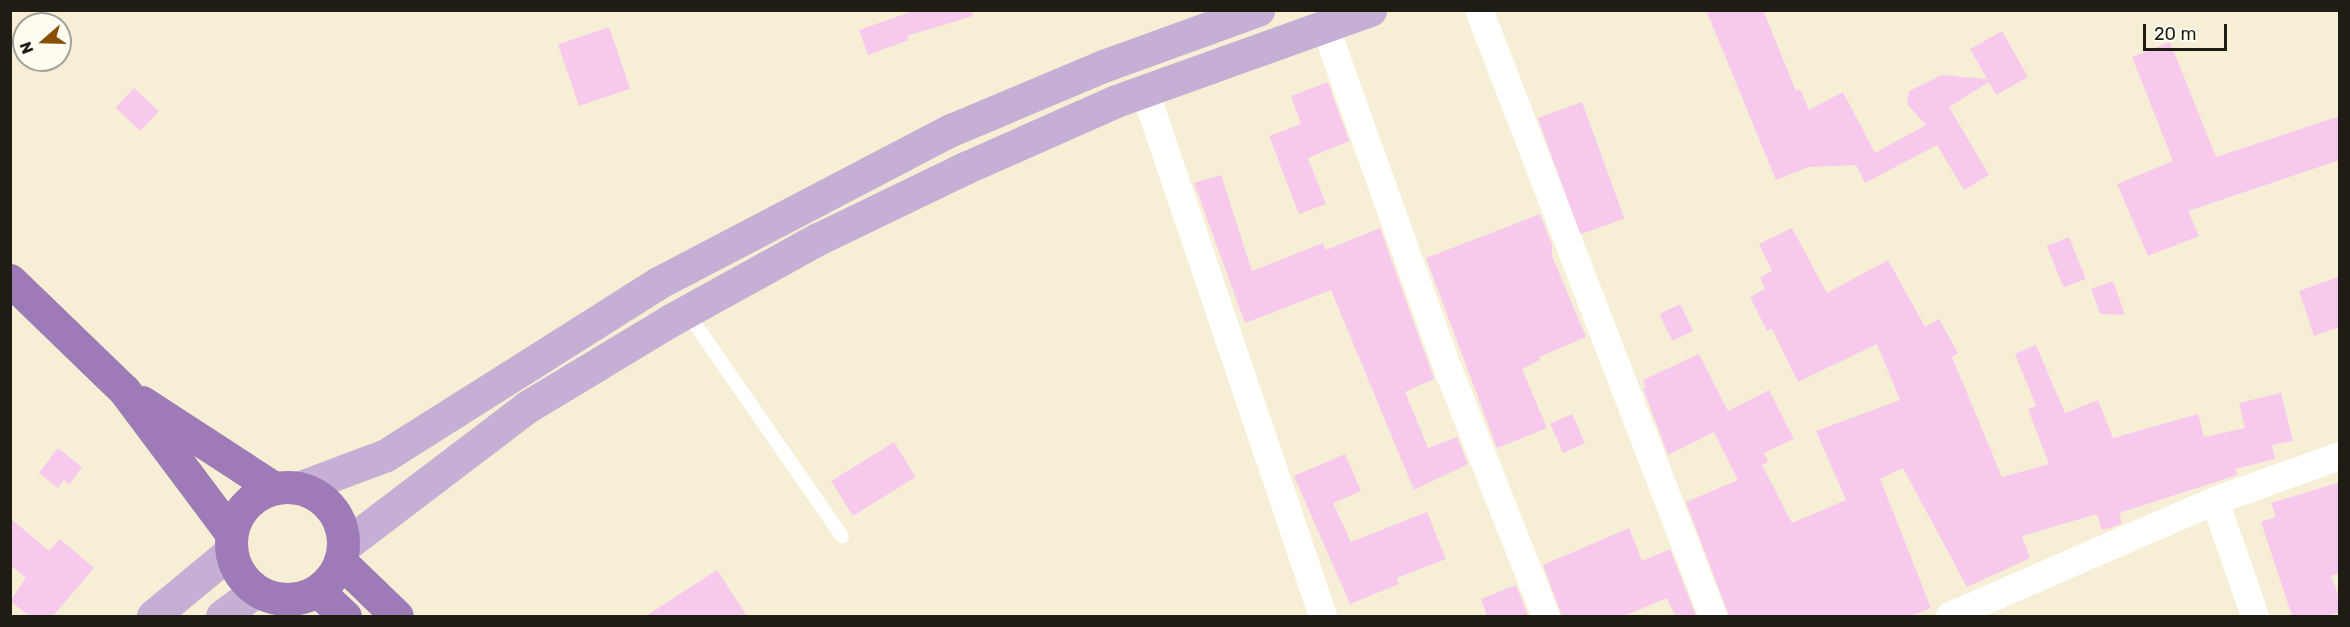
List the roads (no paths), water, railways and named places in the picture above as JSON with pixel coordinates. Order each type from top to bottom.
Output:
[{"type":"highway","points":[[10,280],[124,390],[231,543],[239,574],[256,591],[276,599],[298,599],[318,591],[342,553],[341,526],[332,509],[288,488],[124,390]]},
{"type":"highway","points":[[231,543],[234,520],[250,499],[288,488]]},
{"type":"highway","points":[[342,553],[397,616]]},
{"type":"highway","points":[[318,591],[345,616]]},
{"type":"main road","points":[[288,488],[386,454],[658,283],[951,130],[1106,65],[1258,10]]},
{"type":"main road","points":[[342,553],[527,407],[686,311],[818,239],[965,168],[1145,91],[1371,10]]},
{"type":"main road","points":[[153,616],[231,543]]},
{"type":"main road","points":[[222,616],[256,591]]},
{"type":"street","points":[[1479,10],[1713,616]]},
{"type":"street","points":[[1324,26],[1448,369],[1546,616]]},
{"type":"street","points":[[1145,91],[1323,616]]},
{"type":"street","points":[[1950,616],[2215,501],[2340,456]]},
{"type":"street","points":[[2215,501],[2255,616]]},
{"type":"lane","points":[[686,311],[842,536]]}]
